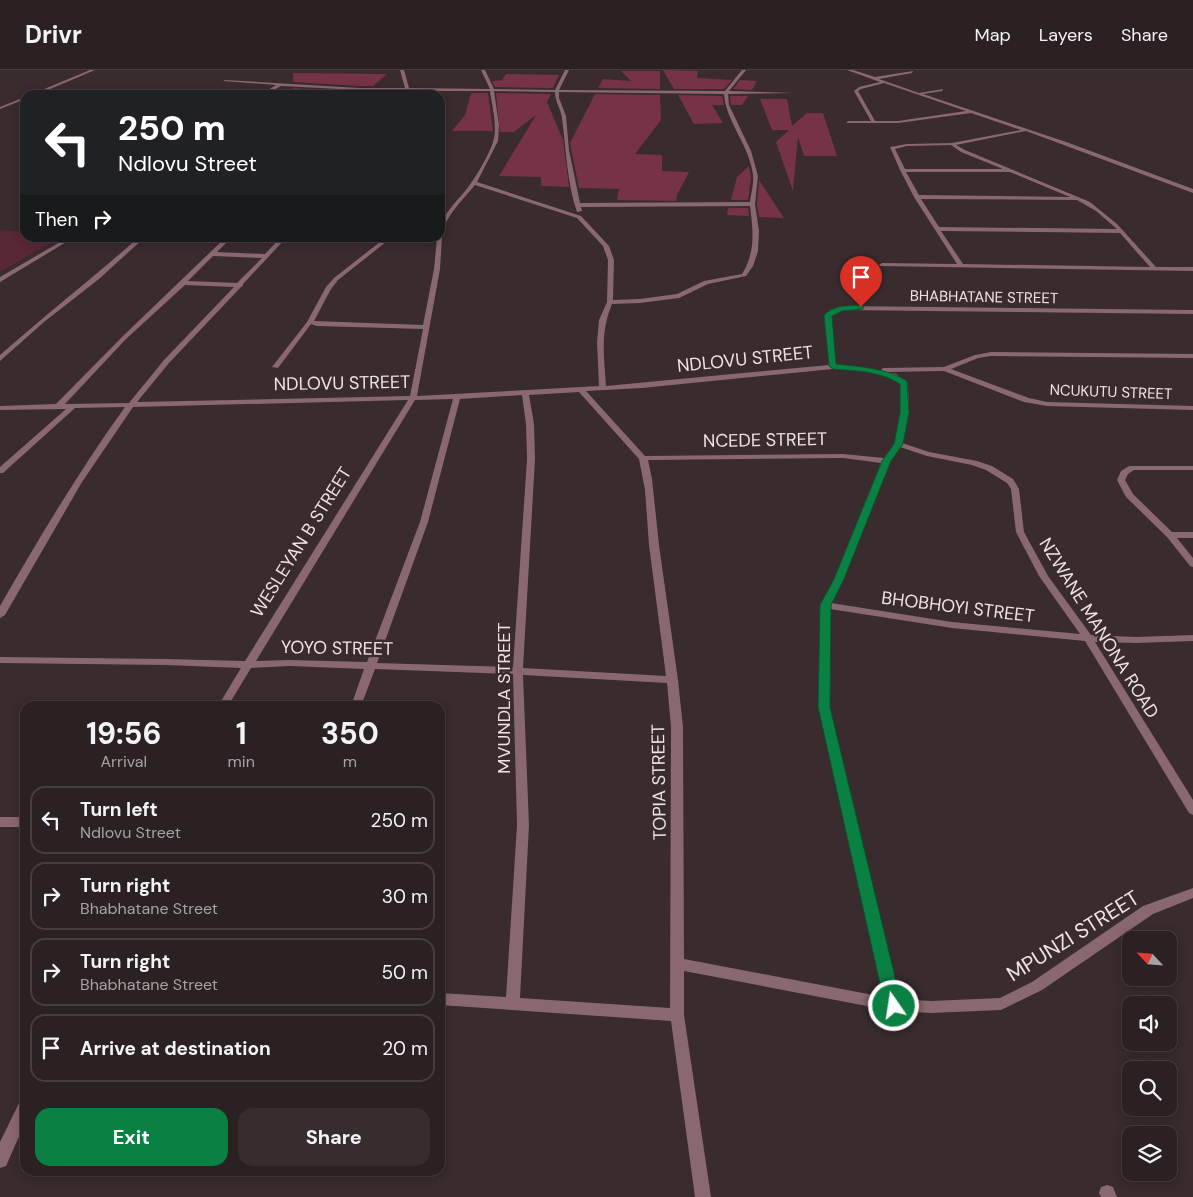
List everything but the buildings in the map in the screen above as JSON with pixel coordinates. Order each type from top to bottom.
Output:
[{"type":"street","points":[[44,90],[93,70]]},
{"type":"street","points":[[402,70],[407,90]]},
{"type":"street","points":[[445,218],[448,211],[474,182],[496,141],[497,125],[490,81],[483,70]]},
{"type":"street","points":[[566,70],[557,90],[557,98],[564,116],[567,150],[579,205],[579,217]]},
{"type":"street","points":[[610,302],[640,301],[679,296],[706,282],[744,275],[750,266],[755,250],[756,231],[752,204],[756,176],[748,151],[727,105],[726,93],[744,70]]},
{"type":"street","points":[[849,70],[1027,130],[1193,191]]},
{"type":"street","points":[[872,78],[912,72]]},
{"type":"street","points":[[225,81],[407,90],[793,93]]},
{"type":"street","points":[[874,122],[856,91],[860,88],[885,82]]},
{"type":"street","points":[[271,90],[282,84]]},
{"type":"street","points":[[329,90],[333,87]]},
{"type":"street","points":[[917,93],[942,90]]},
{"type":"street","points":[[0,108],[20,100]]},
{"type":"street","points":[[848,122],[898,122],[973,112]]},
{"type":"street","points":[[961,266],[936,229],[892,150],[894,146],[952,144],[1027,130]]},
{"type":"street","points":[[952,144],[1080,199],[1101,212],[1122,231],[1154,268]]},
{"type":"street","points":[[902,170],[1015,171]]},
{"type":"street","points":[[474,182],[579,217],[606,246],[611,260],[610,302],[602,320],[600,342],[603,388]]},
{"type":"street","points":[[917,197],[1080,199]]},
{"type":"street","points":[[579,205],[752,204]]},
{"type":"street","points":[[936,229],[1122,231]]},
{"type":"street","points":[[0,280],[63,242]]},
{"type":"street","points":[[0,359],[42,321],[97,278],[137,242]]},
{"type":"street","points":[[58,407],[124,338],[224,242]]},
{"type":"street","points":[[0,615],[74,488],[130,406],[189,337],[241,285],[279,242]]},
{"type":"street","points":[[276,367],[310,322],[328,288],[336,279],[383,242]]},
{"type":"street","points":[[413,398],[437,268],[440,242]]},
{"type":"street","points":[[212,254],[267,256]]},
{"type":"street","points":[[882,265],[1193,269]]},
{"type":"street","points":[[183,283],[241,285]]},
{"type":"street","name":"BHABHATANE STREET","points":[[833,366],[828,315],[832,311],[841,308],[1193,312]]},
{"type":"street","points":[[310,322],[316,324],[426,327]]},
{"type":"street","name":"NCUKUTU STREET","points":[[945,369],[976,356],[991,354],[1193,356]]},
{"type":"street","name":"NDLOVU STREET","points":[[0,408],[457,398],[642,386],[833,366],[869,370],[893,376],[904,383],[904,413],[898,444],[886,461],[839,579],[825,605],[824,707],[894,1006]]},
{"type":"street","name":"NCUKUTU STREET","points":[[869,370],[945,369],[1027,400],[1047,404],[1193,408]]},
{"type":"street","points":[[582,390],[643,458]]},
{"type":"street","name":"MVUNDLA STREET","points":[[513,1003],[523,825],[518,671],[531,459],[530,424],[525,394]]},
{"type":"street","name":"WESLEYAN B STREET","points":[[226,701],[413,398]]},
{"type":"street","points":[[358,701],[424,522],[457,398]]},
{"type":"street","points":[[0,471],[73,406]]},
{"type":"street","name":"NZWANE MANONA ROAD","points":[[898,444],[927,454],[974,463],[989,468],[1010,481],[1015,489],[1020,532],[1044,576],[1088,638],[1193,810]]},
{"type":"street","name":"NCEDE STREET","points":[[643,458],[843,456],[886,461]]},
{"type":"street","name":"TOPIA STREET","points":[[643,458],[647,472],[672,680],[677,765],[677,1015],[703,1197]]},
{"type":"street","points":[[1193,468],[1132,468],[1124,473],[1122,480],[1129,495],[1170,535],[1193,564]]},
{"type":"street","points":[[1170,535],[1193,535]]},
{"type":"street","name":"BHOBHOYI STREET","points":[[825,605],[952,625],[1088,638],[1136,640],[1193,638]]},
{"type":"street","name":"YOYO STREET","points":[[0,660],[248,665],[290,662],[518,671],[672,680]]},
{"type":"street","points":[[0,822],[20,822]]},
{"type":"street","name":"MPUNZI STREET","points":[[676,963],[894,1006],[931,1007],[1001,1004],[1037,986],[1148,910],[1193,893]]},
{"type":"street","points":[[445,999],[677,1015]]},
{"type":"street","points":[[0,1160],[20,1117]]},
{"type":"shaded area","points":[[0,230],[20,232],[20,242],[52,242],[0,272]]},
{"type":"route","points":[[861,307],[841,308],[832,311],[828,315],[833,366],[869,370],[893,376],[904,383],[904,413],[898,444],[886,461],[839,579],[825,605],[824,707],[894,1006]]}]
